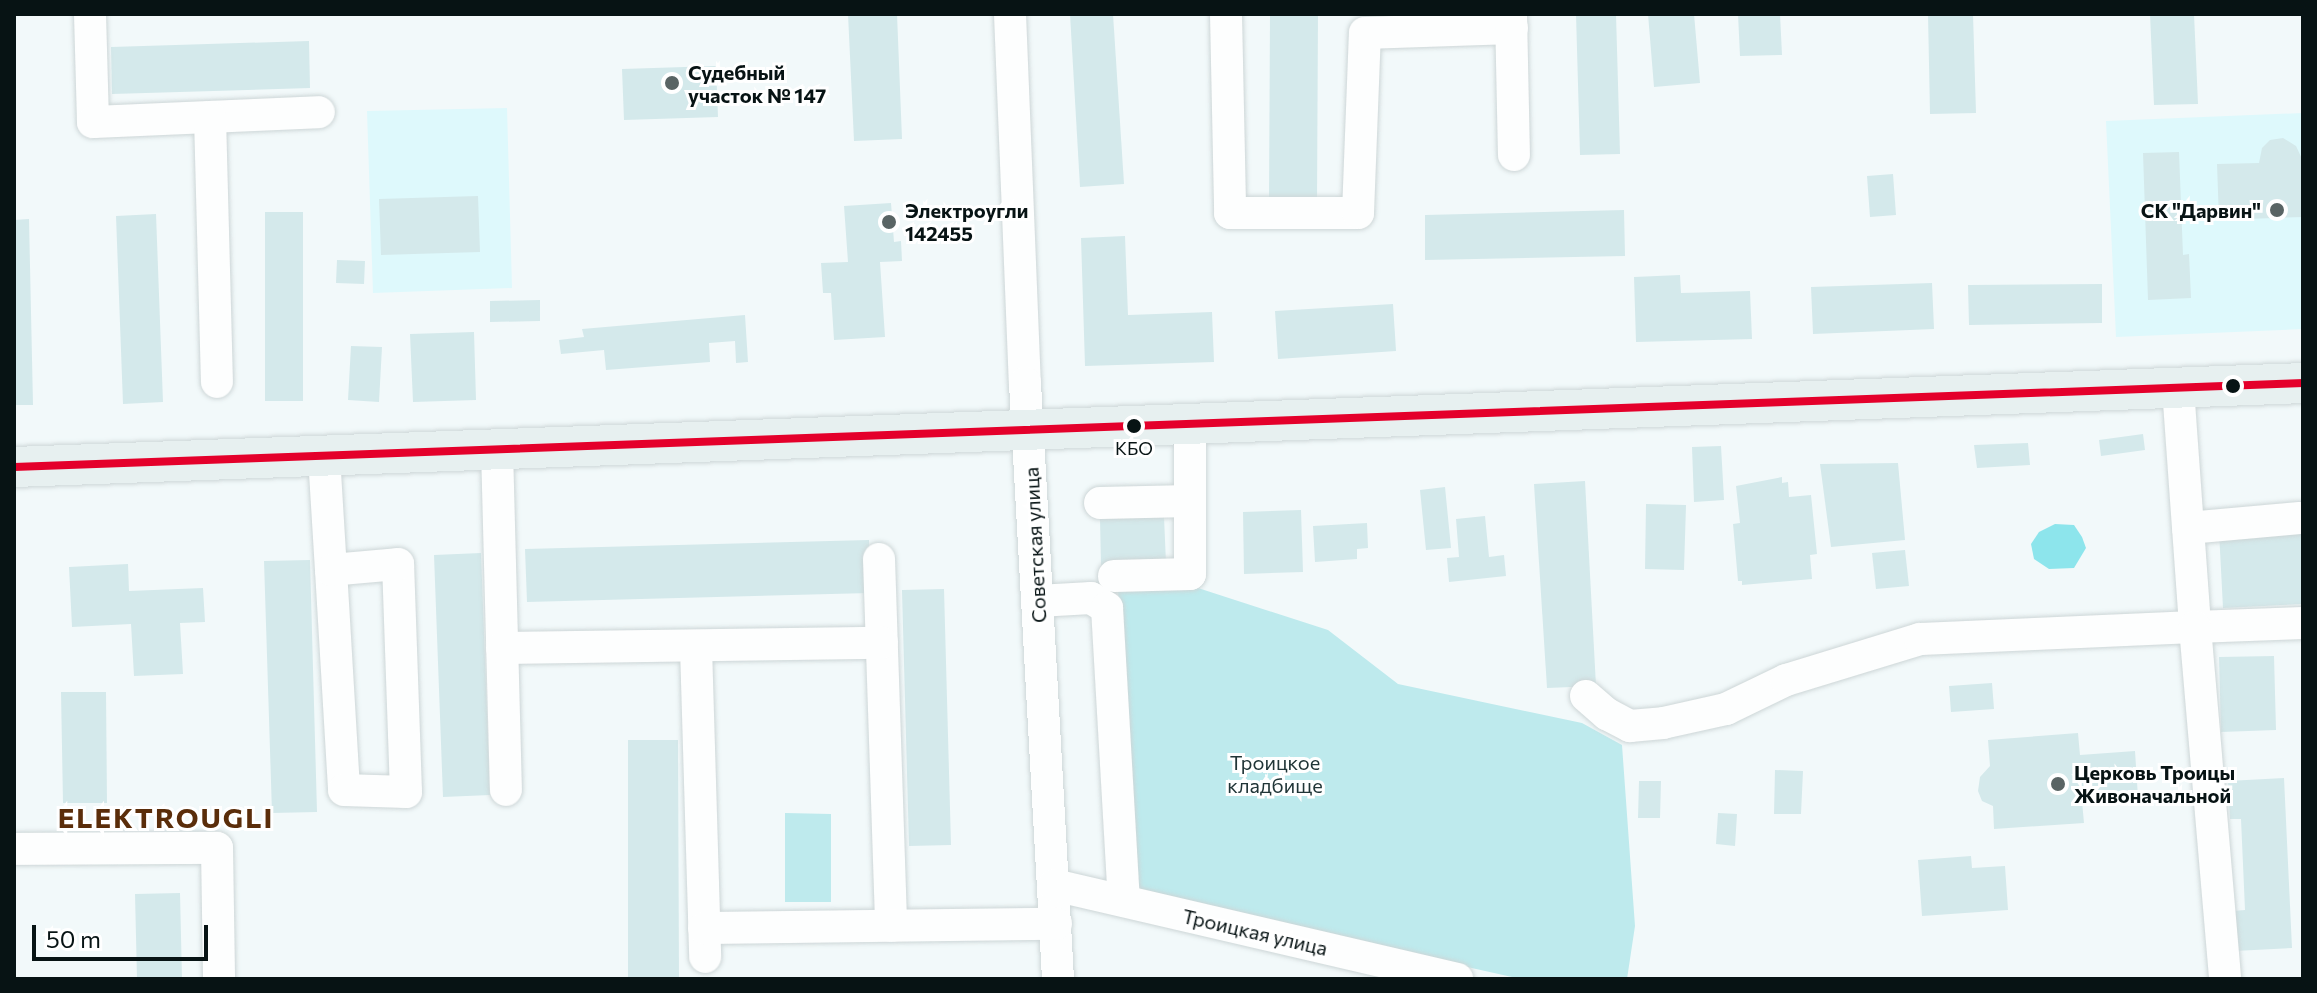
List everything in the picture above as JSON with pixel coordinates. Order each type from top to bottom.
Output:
[{"type":"main road","points":[[14,467],[2303,383]]},
{"type":"street","points":[[90,14],[93,122],[319,112]]},
{"type":"street","name":"Советская улица","points":[[1010,14],[1028,430],[1058,979]]},
{"type":"street","points":[[1226,14],[1230,213],[1358,213],[1365,33],[1512,21],[1514,155]]},
{"type":"street","points":[[210,117],[217,382]]},
{"type":"street","points":[[2178,388],[2225,979]]},
{"type":"street","points":[[1114,576],[1190,574],[1190,424]]},
{"type":"street","points":[[497,449],[506,790]]},
{"type":"street","points":[[324,456],[344,790],[406,792],[398,564],[331,570]]},
{"type":"street","points":[[1100,503],[1190,501]]},
{"type":"street","points":[[2188,528],[2300,518]]},
{"type":"street","points":[[879,559],[891,926]]},
{"type":"street","points":[[1038,601],[1091,598],[1107,608],[1124,901]]},
{"type":"street","points":[[1586,696],[1607,714],[1630,726],[1663,723],[1726,709],[1786,680],[1920,639],[2303,623]]},
{"type":"street","points":[[502,648],[882,643]]},
{"type":"street","points":[[696,647],[704,943],[891,926],[1056,924]]},
{"type":"street","points":[[14,849],[217,848],[219,979]]},
{"type":"street","name":"Троицкая улица","points":[[1054,885],[1457,979]]},
{"type":"shaded area","points":[[507,108],[512,288],[373,293],[367,111]]},
{"type":"shaded area","points":[[2303,113],[2303,329],[2116,337],[2106,121]]},
{"type":"green space","name":"Троицкое кладбище","points":[[1198,588],[1328,630],[1398,684],[1582,723],[1622,745],[1635,926],[1627,979],[1521,979],[1135,893],[1118,589]]},
{"type":"green space","points":[[785,813],[831,814],[831,902],[785,902]]},
{"type":"water","points":[[2055,524],[2074,525],[2082,537],[2086,548],[2074,568],[2049,569],[2034,559],[2031,544],[2039,532]]},
{"type":"building","points":[[848,14],[897,14],[902,139],[854,141]]},
{"type":"building","points":[[1070,14],[1113,14],[1124,184],[1080,187]]},
{"type":"building","points":[[1270,14],[1318,14],[1317,201],[1269,200]]},
{"type":"building","points":[[1576,14],[1616,14],[1620,154],[1580,155]]},
{"type":"building","points":[[1648,14],[1694,14],[1700,83],[1654,87]]},
{"type":"building","points":[[1738,14],[1780,14],[1782,55],[1740,56]]},
{"type":"building","points":[[1928,14],[1973,14],[1976,113],[1930,114]]},
{"type":"building","points":[[2150,14],[2194,14],[2198,104],[2154,105]]},
{"type":"building","points":[[309,41],[310,88],[112,94],[111,47]]},
{"type":"building","points":[[716,66],[718,117],[624,120],[622,69]]},
{"type":"building","points":[[2283,138],[2296,146],[2303,161],[2303,217],[2219,220],[2217,164],[2259,163],[2262,148],[2270,140]]},
{"type":"building","points":[[2179,152],[2183,255],[2189,254],[2191,298],[2148,300],[2143,153]]},
{"type":"building","points":[[1893,174],[1896,215],[1870,217],[1867,176]]},
{"type":"building","points":[[478,196],[480,252],[381,255],[379,199]]},
{"type":"building","points":[[891,203],[894,242],[901,241],[902,261],[880,262],[885,337],[834,340],[831,293],[823,293],[821,263],[848,262],[844,206]]},
{"type":"building","points":[[1624,210],[1625,256],[1425,260],[1425,215]]},
{"type":"building","points":[[265,212],[303,212],[303,401],[265,401]]},
{"type":"building","points":[[156,214],[163,402],[123,404],[116,216]]},
{"type":"building","points":[[29,219],[33,405],[14,405],[14,220]]},
{"type":"building","points":[[1125,236],[1128,315],[1212,312],[1214,362],[1085,366],[1081,238]]},
{"type":"building","points":[[337,260],[365,261],[364,284],[336,283]]},
{"type":"building","points":[[1680,275],[1681,293],[1750,291],[1752,339],[1636,342],[1634,277]]},
{"type":"building","points":[[1932,283],[1934,329],[1813,334],[1811,287]]},
{"type":"building","points":[[2102,284],[2102,323],[1969,325],[1968,285]]},
{"type":"building","points":[[540,300],[540,321],[490,322],[490,301]]},
{"type":"building","points":[[1393,304],[1396,351],[1278,359],[1275,311]]},
{"type":"building","points":[[745,315],[748,362],[736,363],[735,341],[709,343],[710,362],[606,370],[604,350],[561,354],[559,340],[584,337],[582,329]]},
{"type":"building","points":[[474,332],[476,400],[413,402],[410,334]]},
{"type":"building","points":[[351,346],[382,347],[379,402],[348,400]]},
{"type":"building","points":[[2143,434],[2145,450],[2101,456],[2099,440]]},
{"type":"building","points":[[2028,443],[2030,465],[1977,468],[1974,445]]},
{"type":"building","points":[[1721,446],[1724,500],[1694,502],[1692,447]]},
{"type":"building","points":[[1898,463],[1905,540],[1831,547],[1820,464]]},
{"type":"building","points":[[1782,477],[1782,483],[1788,482],[1789,497],[1811,495],[1817,554],[1810,555],[1812,579],[1742,585],[1742,581],[1738,581],[1733,524],[1740,523],[1736,486]]},
{"type":"building","points":[[1585,481],[1596,686],[1547,688],[1534,484]]},
{"type":"building","points":[[1445,487],[1451,548],[1426,550],[1420,490]]},
{"type":"building","points":[[1646,504],[1686,505],[1684,570],[1645,569]]},
{"type":"building","points":[[1301,510],[1303,572],[1244,574],[1243,512]]},
{"type":"building","points":[[1485,516],[1489,557],[1504,555],[1506,576],[1449,582],[1447,558],[1459,557],[1456,519]]},
{"type":"building","points":[[1164,517],[1166,563],[1101,565],[1100,519]]},
{"type":"building","points":[[1367,523],[1368,548],[1357,549],[1357,559],[1315,562],[1313,526]]},
{"type":"building","points":[[2303,527],[2303,604],[2223,608],[2219,531]]},
{"type":"building","points":[[869,540],[870,593],[527,602],[525,549]]},
{"type":"building","points":[[1905,550],[1909,586],[1876,589],[1872,553]]},
{"type":"building","points":[[481,553],[490,795],[443,797],[434,555]]},
{"type":"building","points":[[310,560],[317,812],[272,813],[264,561]]},
{"type":"building","points":[[128,564],[129,591],[203,588],[205,622],[180,623],[183,674],[134,676],[131,624],[72,627],[69,567]]},
{"type":"building","points":[[944,589],[951,845],[909,846],[902,590]]},
{"type":"building","points":[[2274,656],[2276,730],[2221,732],[2219,657]]},
{"type":"building","points":[[1992,683],[1994,709],[1951,712],[1949,686]]},
{"type":"building","points":[[61,692],[106,692],[107,803],[63,803]]},
{"type":"building","name":"Церковь Троицы Живоначальной","points":[[2078,733],[2080,755],[2135,751],[2138,797],[2082,801],[2084,823],[1994,829],[1993,806],[1982,801],[1978,791],[1980,777],[1990,766],[1988,740]]},
{"type":"building","points":[[628,740],[678,740],[679,979],[628,979]]},
{"type":"building","points":[[1775,770],[1803,771],[1801,814],[1774,814]]},
{"type":"building","points":[[2284,778],[2292,948],[2235,951],[2233,911],[2245,910],[2241,819],[2230,819],[2228,781]]},
{"type":"building","points":[[1639,781],[1661,781],[1660,818],[1638,818]]},
{"type":"building","points":[[1718,813],[1737,814],[1735,846],[1716,844]]},
{"type":"building","points":[[1971,856],[1972,868],[2005,866],[2008,910],[1922,916],[1918,860]]},
{"type":"building","points":[[180,893],[182,979],[137,979],[135,894]]},
{"type":"transit line","points":[[14,467],[2303,383]]},
{"type":"place","name":"Судебный участок № 147","points":[[672,83]]},
{"type":"place","name":"СК \"Дарвин\"","points":[[2277,210]]},
{"type":"place","name":"Электроугли 142455","points":[[889,222]]},
{"type":"place","name":"КБО","points":[[1134,426]]},
{"type":"place","name":"Церковь Троицы Живоначальной","points":[[2058,784]]},
{"type":"district","name":"ELEKTROUGLI","points":[[166,817]]}]
